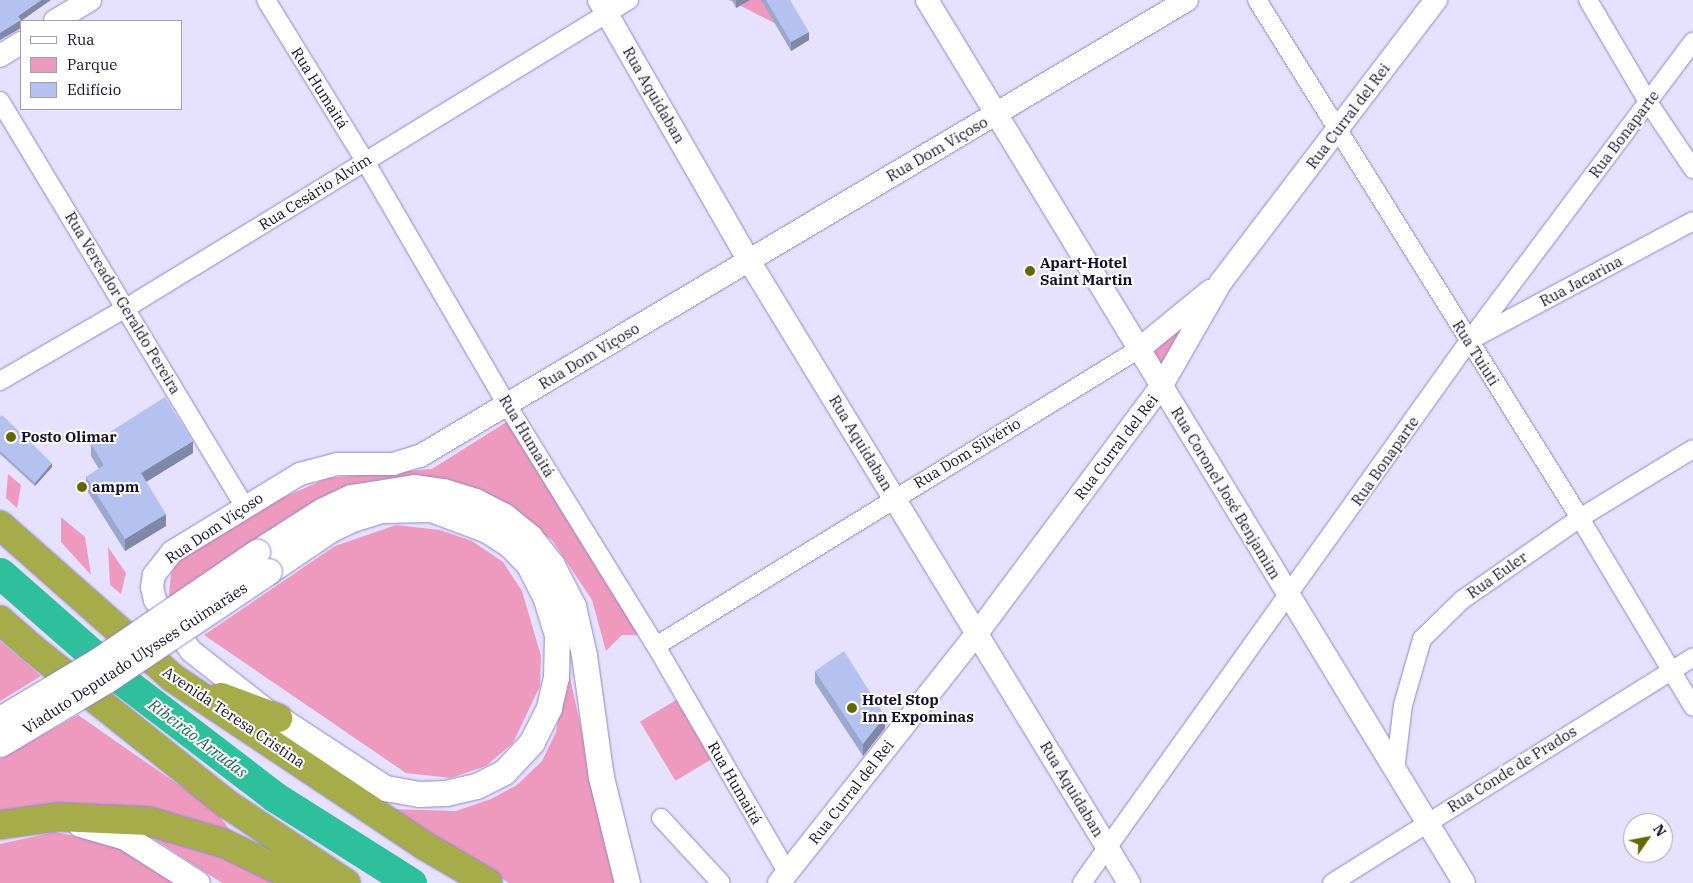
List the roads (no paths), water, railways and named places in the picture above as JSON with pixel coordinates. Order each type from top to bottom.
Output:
[{"type":"highway","name":"Avenida Teresa Cristina","points":[[0,525],[173,678],[425,846],[488,883]]},
{"type":"highway","points":[[0,620],[32,650],[227,804],[346,883]]},
{"type":"highway","points":[[173,678],[278,718]]},
{"type":"highway","points":[[0,825],[58,817],[148,821],[226,844],[306,883]]},
{"type":"main road","points":[[263,562],[323,510],[351,497],[414,487],[443,491],[475,501],[503,515],[530,538],[552,565],[572,606],[584,655],[601,777],[627,883]]},
{"type":"main road","points":[[263,562],[355,518],[382,510],[431,509],[487,530],[510,545],[529,565],[546,599],[557,634],[556,677],[549,708],[532,742],[504,772],[476,786],[446,793],[418,794],[385,788],[278,718]]},
{"type":"main road","name":"Viaduto Deputado Ulysses Guimarães","points":[[0,719],[263,562]]},
{"type":"main road","name":"Viaduto Deputado Ulysses Guimarães","points":[[0,744],[107,680],[263,562]]},
{"type":"main road","points":[[58,817],[125,837],[197,883]]},
{"type":"street","points":[[57,20],[90,0]]},
{"type":"street","name":"Rua Humaitá","points":[[266,0],[365,161],[507,405],[656,646],[783,878]]},
{"type":"street","name":"Rua Cesário Alvim","points":[[0,381],[126,308],[365,161],[603,7],[629,0]]},
{"type":"street","name":"Rua Coronel José Benjamim","points":[[927,0],[998,113],[1288,598],[1464,883]]},
{"type":"street","name":"Rua Dom Viçoso","points":[[278,718],[191,651],[154,600],[152,586],[161,564],[172,552],[244,506],[300,474],[319,467],[393,464],[420,456],[748,259],[1187,0]]},
{"type":"street","name":"Rua Tuiuti","points":[[1256,0],[1580,518],[1693,707]]},
{"type":"street","name":"Rua Curral del Rei","points":[[783,878],[978,632],[1162,385],[1221,282],[1436,0]]},
{"type":"street","points":[[1588,0],[1648,102],[1693,169]]},
{"type":"street","name":"Rua Aquidaban","points":[[603,7],[748,259],[978,632],[1128,883]]},
{"type":"street","name":"Rua Bonaparte","points":[[1082,883],[1288,598],[1469,341],[1693,42]]},
{"type":"street","points":[[0,56],[20,43]]},
{"type":"street","name":"Rua Vereador Geraldo Pereira","points":[[0,101],[244,506]]},
{"type":"street","name":"Rua Jacarina","points":[[1469,341],[1693,221]]},
{"type":"street","name":"Rua Dom Silvério","points":[[656,646],[894,497],[1139,350],[1221,282]]},
{"type":"street","name":"Rua Euler","points":[[1395,770],[1403,705],[1422,640],[1462,600],[1580,518],[1693,449]]},
{"type":"street","name":"Rua Conde de Prados","points":[[1332,883],[1693,657]]},
{"type":"street","points":[[661,818],[721,883]]},
{"type":"street","points":[[619,856],[638,883]]},
{"type":"waterway","name":"Ribeirão Arrudas","points":[[0,573],[122,680],[275,797],[411,883]]},
{"type":"place","name":"Apart-Hotel Saint Martin","points":[[1030,271]]},
{"type":"place","name":"Posto Olimar","points":[[11,437]]},
{"type":"place","name":"ampm","points":[[82,487]]},
{"type":"place","name":"Hotel Stop Inn Expominas","points":[[852,708]]}]
